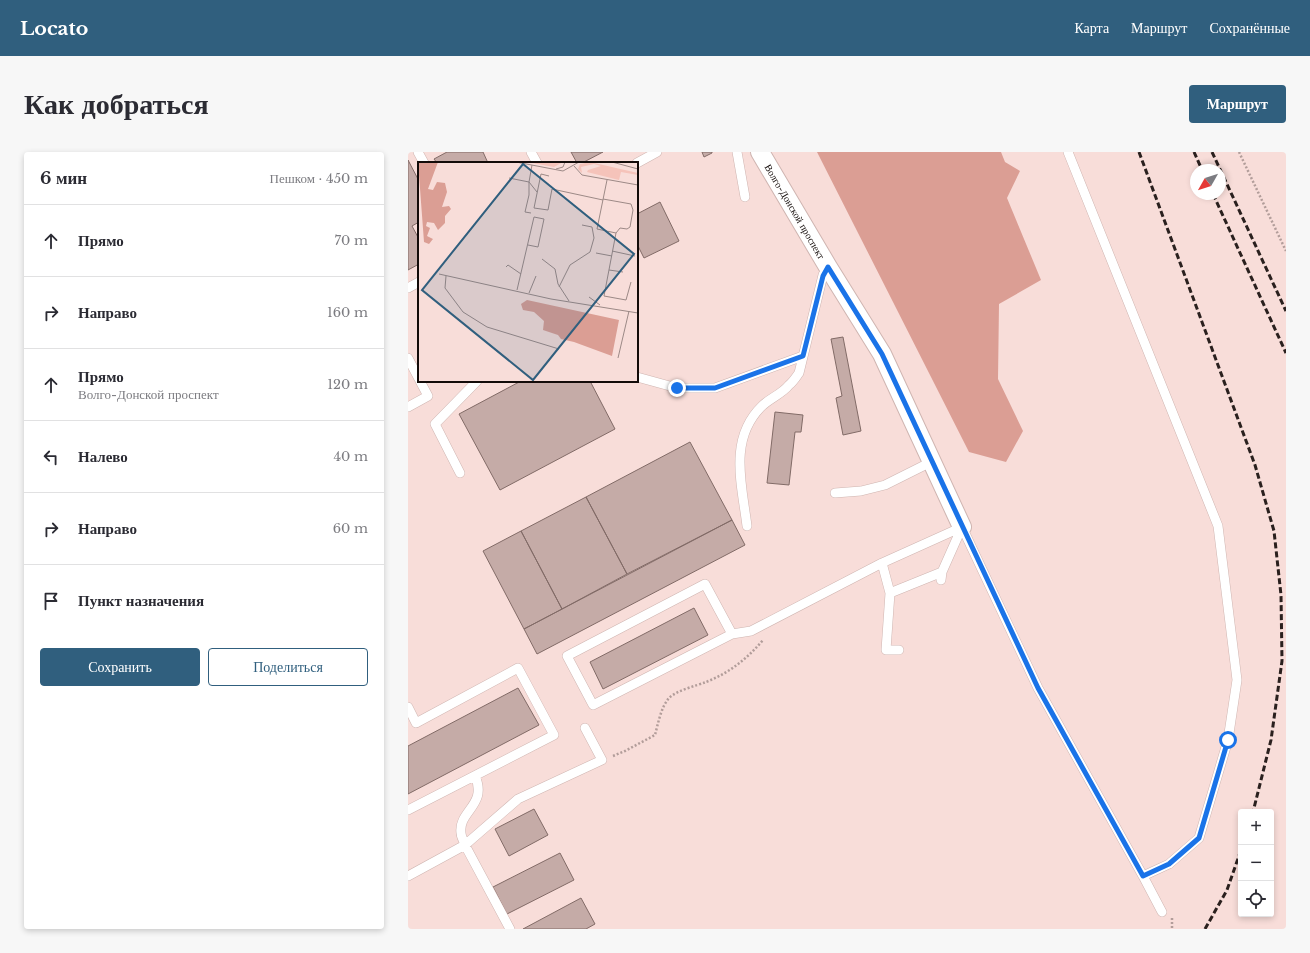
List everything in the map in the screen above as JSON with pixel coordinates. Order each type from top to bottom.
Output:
[{"type":"street","name":"Волго-Донской проспект","points":[[760,152],[828,267],[882,354],[933,461],[962,527]]},
{"type":"lane","points":[[418,152],[423,162]]},
{"type":"lane","points":[[531,152],[536,162]]},
{"type":"lane","points":[[638,162],[657,152]]},
{"type":"lane","points":[[737,152],[745,197]]},
{"type":"lane","points":[[1068,152],[1218,526],[1237,680],[1228,740],[1199,838],[1169,864],[1143,876]]},
{"type":"lane","points":[[747,526],[739,459],[742,437],[762,406],[789,386],[799,373],[823,276],[828,267]]},
{"type":"lane","points":[[408,288],[418,283]]},
{"type":"lane","points":[[638,377],[677,388],[715,388],[803,356]]},
{"type":"lane","points":[[408,358],[418,376]]},
{"type":"lane","points":[[408,407],[428,396],[421,382]]},
{"type":"lane","points":[[460,473],[435,424],[476,382]]},
{"type":"lane","points":[[835,494],[861,491],[885,485],[933,461]]},
{"type":"lane","points":[[962,527],[1038,688],[1162,912]]},
{"type":"lane","points":[[732,634],[705,584],[567,656],[593,705],[732,634],[751,631],[882,563],[962,527]]},
{"type":"lane","points":[[890,593],[941,576],[962,527]]},
{"type":"lane","points":[[882,563],[890,593],[886,650],[899,650]]},
{"type":"lane","points":[[408,707],[416,723],[518,668],[554,735],[408,810]]},
{"type":"lane","points":[[408,876],[465,845],[518,799],[602,760],[585,728]]},
{"type":"lane","points":[[474,776],[478,784],[476,801],[462,823],[461,833],[465,845],[510,929]]},
{"type":"path","points":[[1239,152],[1286,251]]},
{"type":"path","points":[[602,760],[625,751],[655,735],[664,706],[670,697],[692,686],[705,683],[726,673],[742,662],[766,636]]},
{"type":"shaded area","points":[[817,152],[1001,152],[1005,162],[1020,171],[1007,198],[1041,280],[999,304],[998,379],[1023,431],[1006,462],[969,452]]},
{"type":"building","points":[[447,152],[483,152],[488,162],[436,162],[434,159]]},
{"type":"building","points":[[571,152],[603,152],[584,162],[576,162]]},
{"type":"building","points":[[702,152],[712,152],[712,153],[704,157]]},
{"type":"building","points":[[408,160],[418,179],[418,223],[412,226],[418,237],[418,265],[408,270]]},
{"type":"building","points":[[660,202],[679,241],[644,258],[638,246],[638,213]]},
{"type":"building","points":[[843,337],[861,431],[843,435],[836,398],[842,396],[831,339]]},
{"type":"building","points":[[519,382],[591,382],[615,429],[500,490],[459,414]]},
{"type":"building","points":[[775,412],[803,415],[801,432],[795,432],[789,485],[767,483]]},
{"type":"building","points":[[690,442],[732,520],[627,574],[586,497]]},
{"type":"building","points":[[586,497],[627,574],[562,609],[521,531]]},
{"type":"building","points":[[732,520],[745,545],[537,654],[524,629]]},
{"type":"building","points":[[521,531],[562,609],[524,629],[483,551]]},
{"type":"building","points":[[694,608],[708,635],[603,689],[590,662]]},
{"type":"building","points":[[518,688],[539,725],[408,794],[408,746]]},
{"type":"building","points":[[534,809],[548,835],[509,856],[495,829]]},
{"type":"building","points":[[560,853],[574,880],[507,914],[493,887]]},
{"type":"building","points":[[581,898],[595,924],[586,929],[523,929]]},
{"type":"railway","points":[[1139,152],[1255,465],[1274,531],[1281,595],[1282,661],[1271,740],[1254,809]]},
{"type":"railway","points":[[1194,152],[1199,164]]},
{"type":"railway","points":[[1212,152],[1286,311]]},
{"type":"railway","points":[[1216,200],[1286,353]]},
{"type":"railway","points":[[1205,929],[1227,890],[1238,859]]},
{"type":"route","points":[[677,388],[715,388],[803,356],[823,276],[828,267],[882,354],[1038,688],[1143,876],[1169,864],[1199,838],[1228,740]]}]
